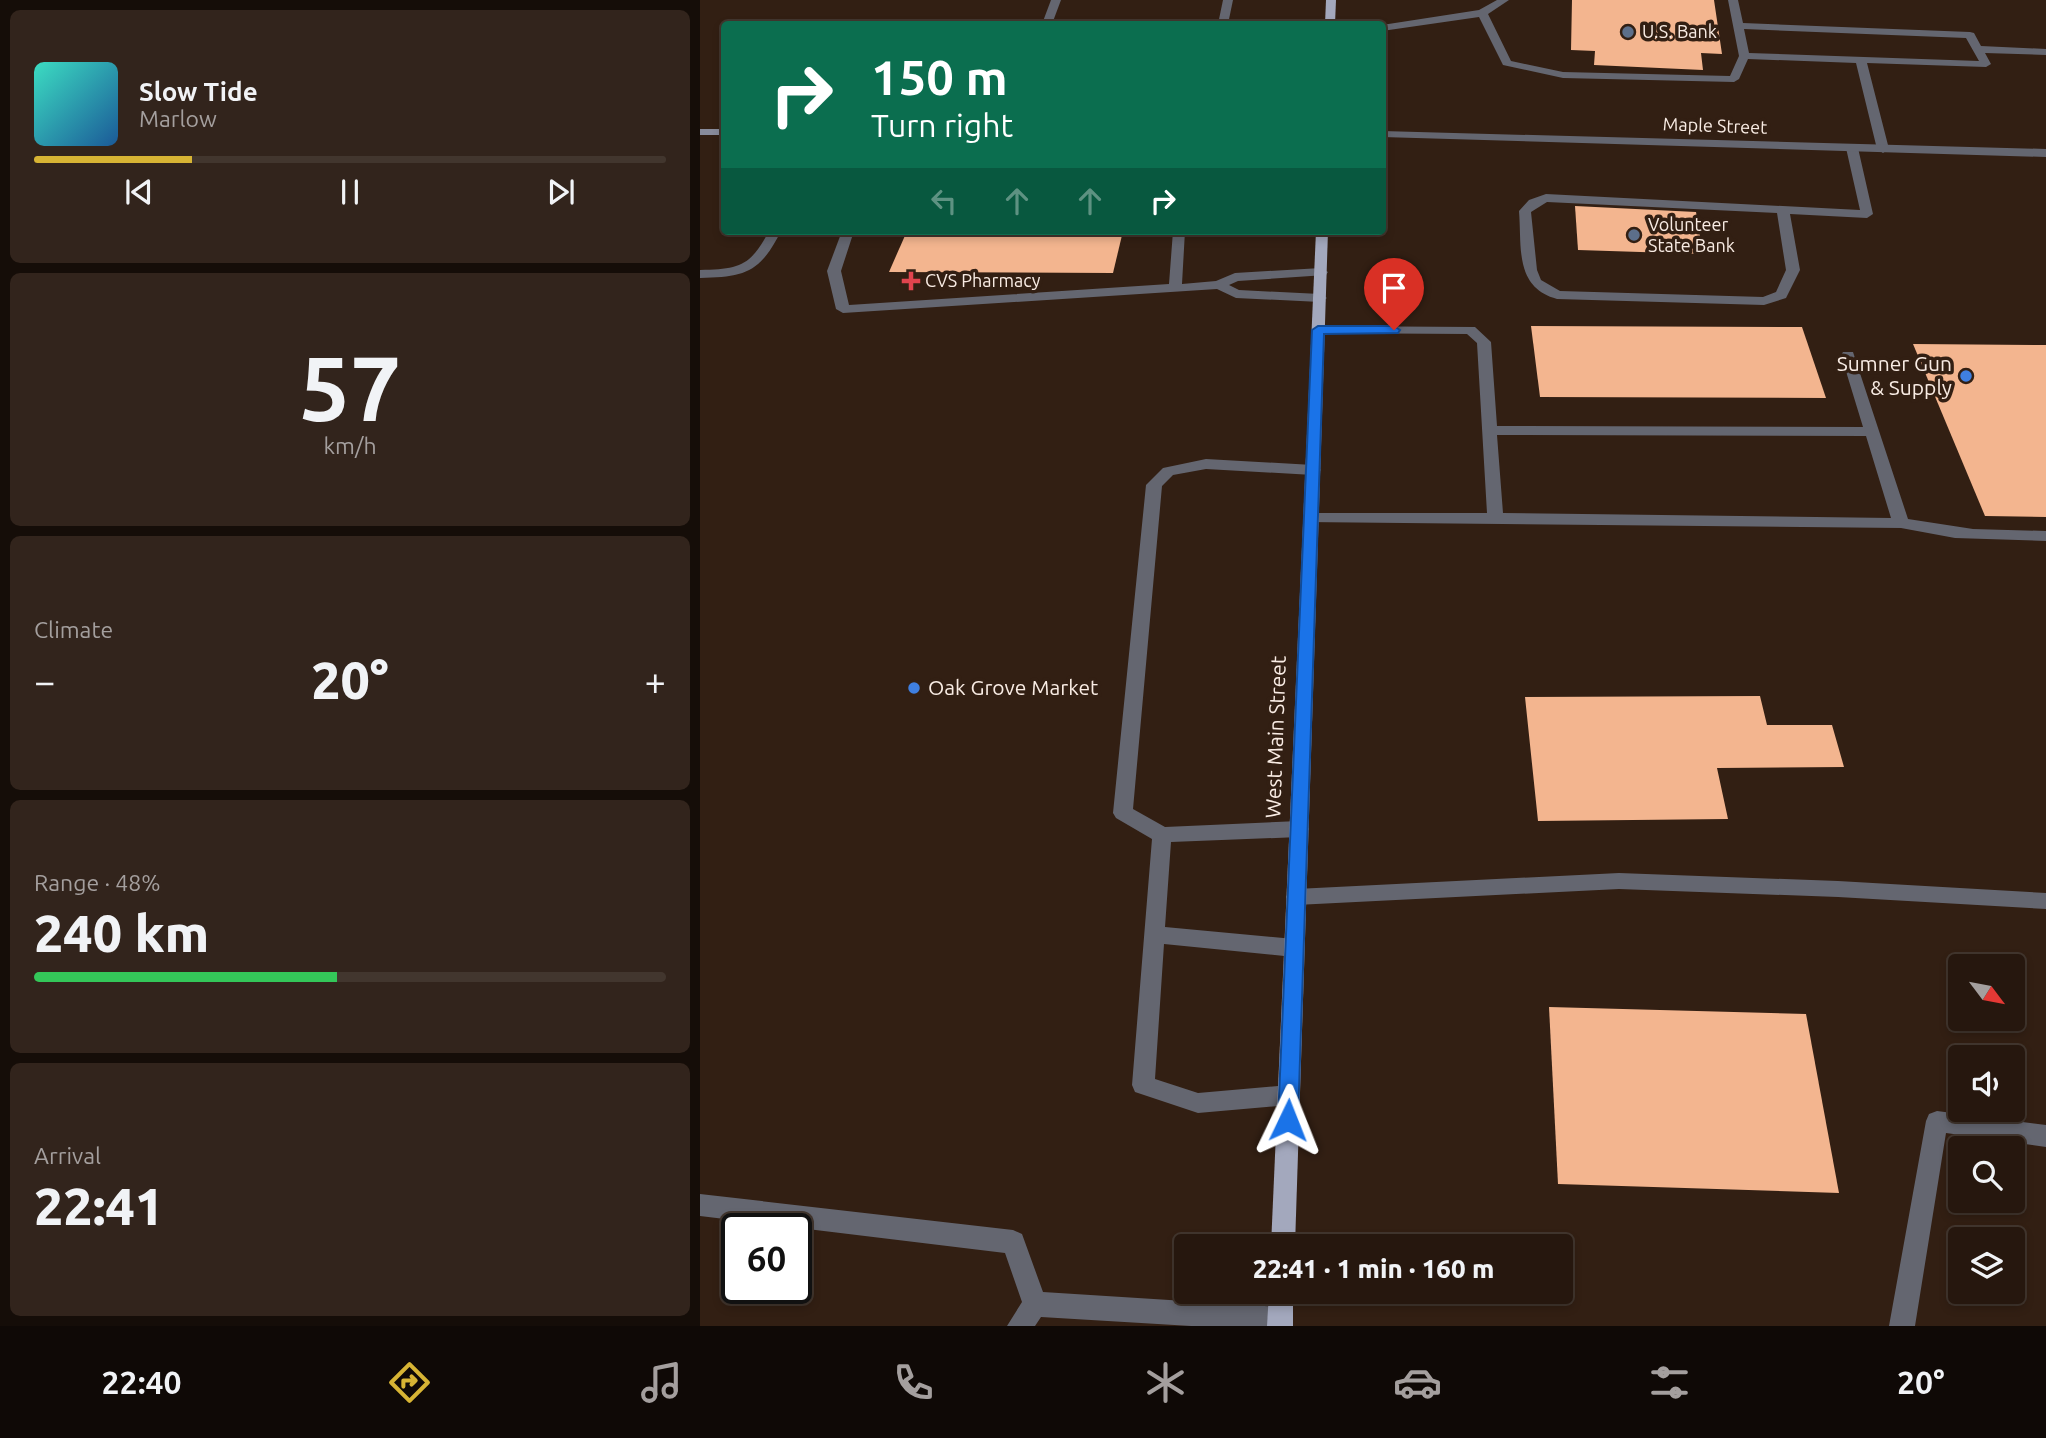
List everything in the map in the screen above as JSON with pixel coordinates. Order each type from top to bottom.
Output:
[{"type":"main road","points":[[1330,21],[1331,0]]},
{"type":"main road","name":"West Main Street","points":[[1283,1234],[1322,235]]},
{"type":"main road","points":[[1280,1323],[1281,1304]]},
{"type":"street","points":[[1048,21],[1056,0]]},
{"type":"street","points":[[1224,21],[1228,0]]},
{"type":"street","points":[[1386,27],[1482,13],[1504,0]]},
{"type":"street","points":[[1482,13],[1507,64],[1563,75],[1734,79],[1744,56],[1733,0]]},
{"type":"street","points":[[1738,26],[1970,35],[1986,64],[1744,56]]},
{"type":"street","points":[[1978,49],[2046,52]]},
{"type":"street","points":[[1861,60],[1883,149]]},
{"type":"street","points":[[700,132],[721,132]]},
{"type":"street","name":"Maple Street","points":[[1386,134],[2046,153]]},
{"type":"street","points":[[1783,210],[1793,270],[1781,295],[1764,301],[1557,295],[1535,282],[1530,270],[1525,211],[1533,202],[1546,198],[1867,214],[1852,148]]},
{"type":"street","points":[[700,274],[738,273],[762,259],[773,235]]},
{"type":"street","points":[[847,235],[834,271],[844,309],[1219,285],[1235,277],[1321,272]]},
{"type":"street","points":[[1175,288],[1179,235]]},
{"type":"street","points":[[1219,285],[1236,294],[1320,298]]},
{"type":"street","points":[[1318,330],[1470,330],[1484,342],[1495,518]]},
{"type":"street","points":[[1848,355],[1901,523]]},
{"type":"street","points":[[1489,430],[1873,432]]},
{"type":"street","points":[[1299,829],[1162,835],[1123,813],[1154,485],[1168,471],[1206,464],[1313,470]]},
{"type":"street","points":[[1311,518],[1901,523],[1936,532],[1974,536],[2046,536]]},
{"type":"street","points":[[1162,835],[1143,1085],[1198,1103],[1289,1095]]},
{"type":"street","points":[[1296,897],[1619,881],[1838,889],[2046,901]]},
{"type":"street","points":[[1154,934],[1294,948]]},
{"type":"street","points":[[1902,1326],[1937,1121],[2046,1136]]},
{"type":"street","points":[[700,1205],[1013,1242],[1035,1304]]},
{"type":"street","points":[[1035,1304],[1280,1323]]},
{"type":"street","points":[[1020,1326],[1035,1304]]},
{"type":"building","points":[[1572,0],[1714,0],[1722,54],[1701,53],[1703,70],[1594,65],[1595,51],[1571,50]]},
{"type":"building","points":[[1575,206],[1696,212],[1703,254],[1578,250]]},
{"type":"building","points":[[905,235],[1122,235],[1113,273],[889,272]]},
{"type":"building","points":[[1531,326],[1802,327],[1826,398],[1540,397]]},
{"type":"building","points":[[1913,344],[2046,345],[2046,517],[1985,516]]},
{"type":"building","points":[[1760,696],[1767,725],[1832,725],[1844,767],[1717,768],[1728,819],[1538,821],[1525,697]]},
{"type":"building","points":[[1549,1007],[1806,1014],[1839,1193],[1558,1184]]},
{"type":"place","name":"U.S. Bank","points":[[1628,32]]},
{"type":"place","name":"Volunteer State Bank","points":[[1634,235]]},
{"type":"place","name":"CVS Pharmacy","points":[[911,281]]},
{"type":"place","name":"Sumner Gun & Supply","points":[[1966,376]]},
{"type":"place","name":"Oak Grove Market","points":[[914,688]]},
{"type":"route","points":[[1288,1120],[1318,330],[1394,330]]}]
